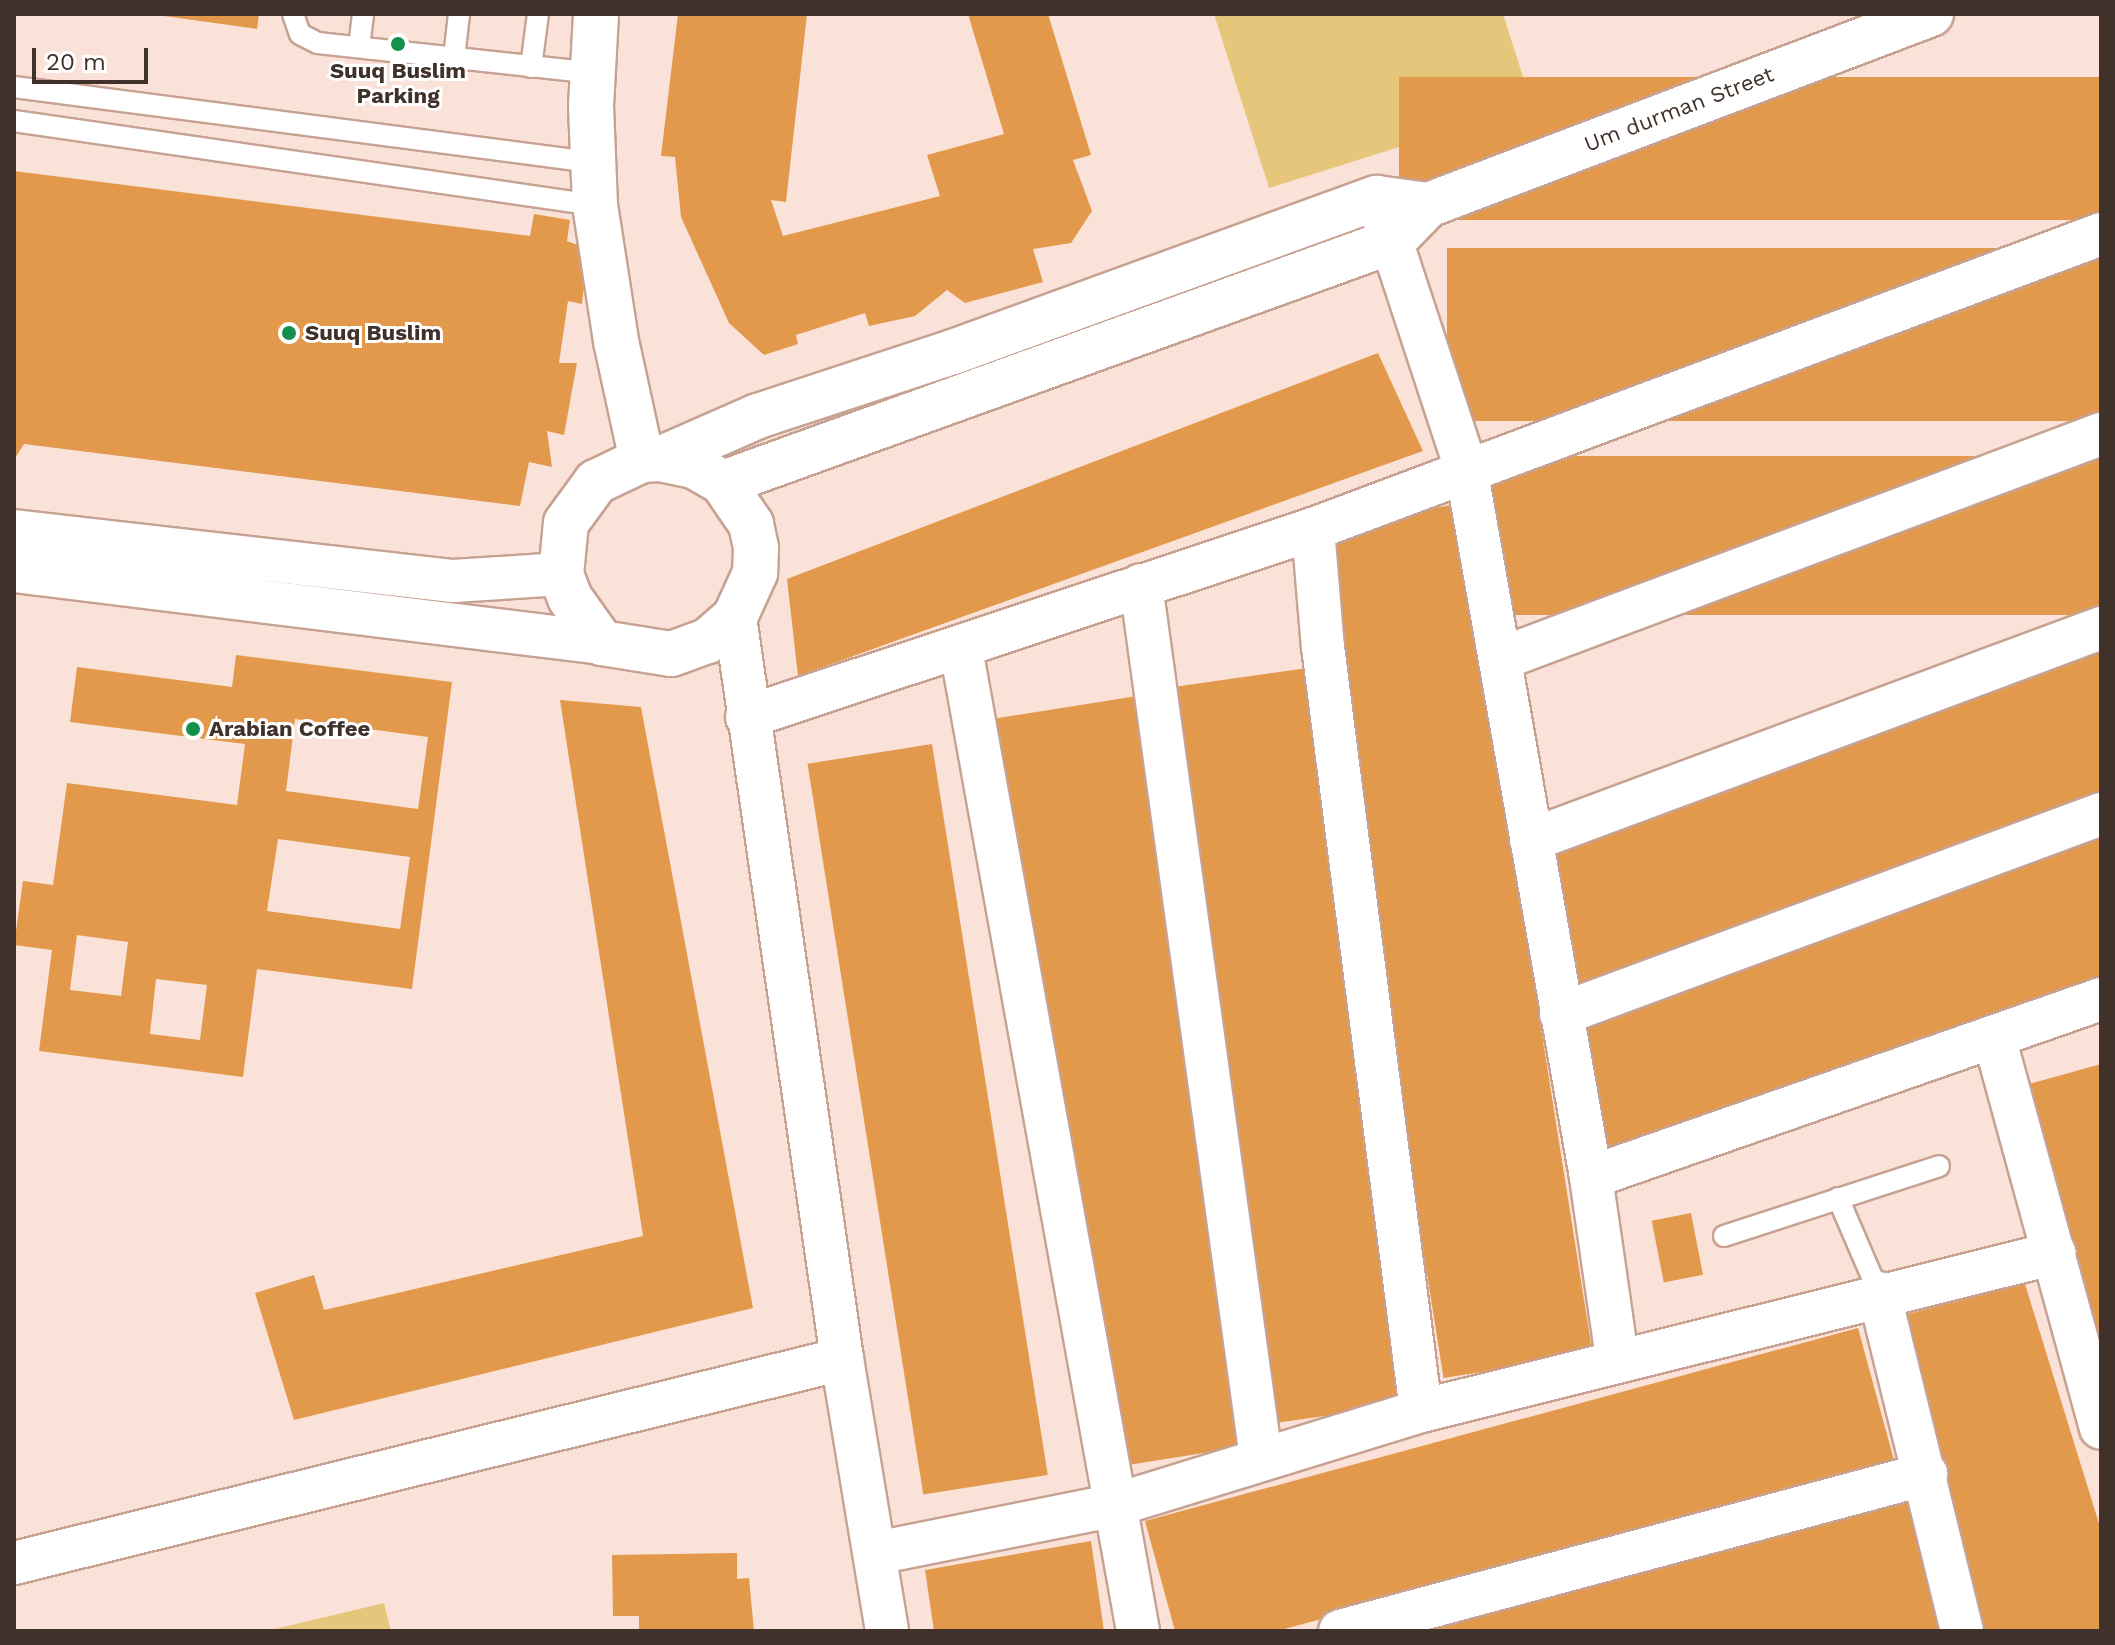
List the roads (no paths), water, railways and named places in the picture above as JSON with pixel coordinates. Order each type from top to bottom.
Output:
[{"type":"street","points":[[596,14],[591,162],[595,205],[606,291],[651,460]]},
{"type":"street","name":"Um durman Street","points":[[1428,205],[1931,14]]},
{"type":"street","points":[[602,643],[570,598],[561,574],[566,523],[596,482],[758,416],[953,352],[1377,198],[1428,205]]},
{"type":"street","points":[[1377,198],[1466,468],[1591,1177],[1617,1358]]},
{"type":"street","points":[[723,483],[1393,241],[1428,205]]},
{"type":"street","points":[[747,717],[961,649],[1141,585],[1313,529],[1466,468],[2101,234]]},
{"type":"street","points":[[1500,659],[2101,434]]},
{"type":"street","points":[[14,571],[671,654],[707,641],[735,617],[755,573],[756,548],[751,524],[723,483],[694,466],[651,460]]},
{"type":"street","points":[[1313,529],[1323,647],[1421,1411]]},
{"type":"street","points":[[14,531],[453,581],[561,574]]},
{"type":"street","points":[[1141,585],[1261,1458]]},
{"type":"street","points":[[735,617],[842,1359],[887,1631]]},
{"type":"street","points":[[1531,840],[2101,628]]},
{"type":"street","points":[[961,649],[1112,1506],[1138,1631]]},
{"type":"street","points":[[1561,1014],[2101,814]]},
{"type":"street","points":[[1591,1177],[2101,999]]},
{"type":"street","points":[[1994,1037],[2101,1428]]},
{"type":"street","points":[[876,1553],[1112,1506],[1421,1411],[1617,1358],[2055,1253]]},
{"type":"street","points":[[1879,1293],[1926,1474],[1962,1631]]},
{"type":"street","points":[[14,1563],[842,1359]]},
{"type":"street","points":[[1340,1631],[1926,1474]]},
{"type":"lane","points":[[293,14],[294,27],[306,40],[592,73]]},
{"type":"lane","points":[[359,47],[363,14]]},
{"type":"lane","points":[[454,58],[459,14]]},
{"type":"lane","points":[[531,67],[538,14]]},
{"type":"lane","points":[[14,87],[591,162]]},
{"type":"lane","points":[[14,121],[595,205]]},
{"type":"lane","points":[[1724,1236],[1939,1166]]},
{"type":"lane","points":[[1838,1198],[1879,1293]]},
{"type":"place","name":"Suuq Buslim Parking","points":[[398,44]]},
{"type":"place","name":"Suuq Buslim","points":[[289,333]]},
{"type":"place","name":"Arabian Coffee","points":[[193,729]]}]
